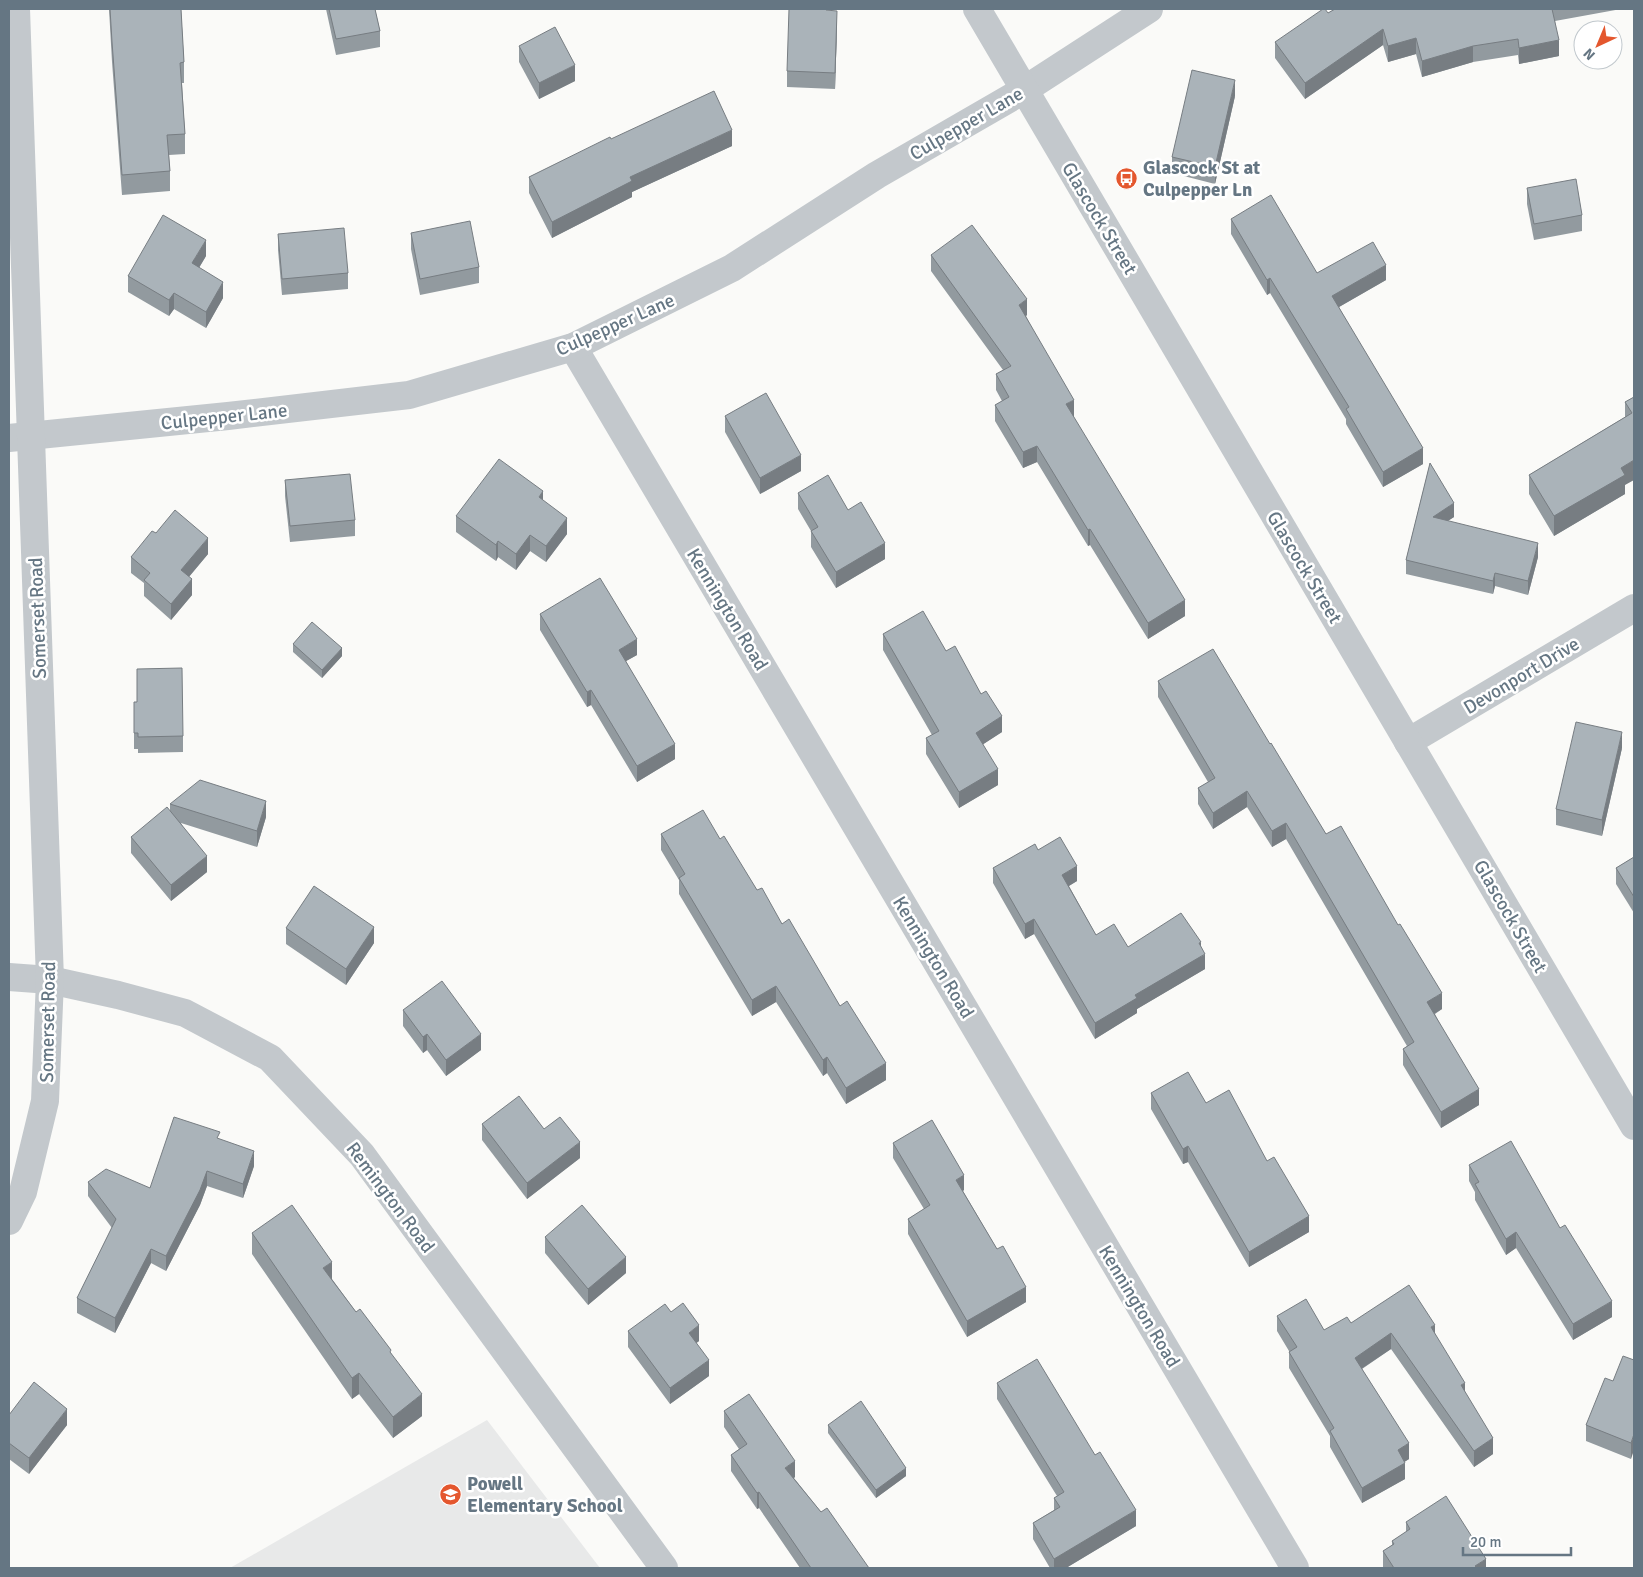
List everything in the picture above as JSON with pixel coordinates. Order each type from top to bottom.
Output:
[{"type":"street","name":"Somerset Road","points":[[9,1220],[22,1192],[45,1101],[50,980],[20,437],[16,9]]},
{"type":"street","name":"Glascock Street","points":[[977,9],[1634,1126]]},
{"type":"street","name":"Culpepper Lane","points":[[20,437],[409,395],[573,346],[732,268],[877,174],[1024,90],[1149,9]]},
{"type":"street","name":"Kennington Road","points":[[573,346],[1295,1568]]},
{"type":"street","name":"Devonport Drive","points":[[1408,742],[1634,608]]},
{"type":"street","name":"Remington Road","points":[[9,977],[50,980],[118,995],[185,1013],[270,1058],[362,1155],[664,1568]]},
{"type":"shaded area","name":"Powell Elementary School","points":[[487,1420],[600,1568],[230,1568]]},
{"type":"building","points":[[110,9],[181,9],[184,62],[180,63],[185,134],[167,135],[170,171],[122,175]]},
{"type":"building","points":[[329,9],[375,9],[380,31],[336,39]]},
{"type":"building","points":[[789,9],[826,9],[837,11],[835,73],[787,71]]},
{"type":"building","points":[[1323,9],[1328,13],[1335,9],[1552,9],[1559,40],[1519,48],[1518,39],[1473,46],[1422,61],[1416,38],[1388,46],[1383,29],[1305,83],[1275,42]]},
{"type":"building","points":[[555,27],[575,65],[539,83],[519,46]]},
{"type":"building","points":[[1192,70],[1235,80],[1215,167],[1172,157]]},
{"type":"building","points":[[714,91],[732,130],[630,177],[632,181],[552,222],[529,177],[610,137],[611,139]]},
{"type":"building","points":[[1576,179],[1582,215],[1534,224],[1527,188]]},
{"type":"building","points":[[1271,195],[1317,273],[1373,242],[1386,265],[1332,296],[1423,448],[1383,472],[1346,409],[1349,407],[1270,278],[1267,280],[1231,219]]},
{"type":"building","points":[[163,215],[206,240],[192,263],[223,282],[206,312],[174,293],[169,300],[128,276]]},
{"type":"building","points":[[470,221],[479,267],[420,279],[411,233]]},
{"type":"building","points":[[972,225],[1027,299],[1019,305],[1074,400],[1066,404],[1185,600],[1148,623],[1037,446],[1023,452],[995,405],[1009,397],[996,374],[1011,366],[931,255]]},
{"type":"building","points":[[344,228],[348,273],[282,279],[278,234]]},
{"type":"building","points":[[766,393],[801,455],[760,478],[725,416]]},
{"type":"building","points":[[1634,397],[1634,460],[1621,468],[1625,475],[1554,516],[1529,475],[1632,413],[1625,402]]},
{"type":"building","points":[[499,459],[543,491],[539,497],[567,518],[546,546],[530,535],[516,554],[498,541],[496,545],[456,516]]},
{"type":"building","points":[[1430,463],[1454,503],[1433,517],[1538,543],[1528,581],[1495,573],[1493,581],[1406,560]]},
{"type":"building","points":[[350,474],[355,520],[290,526],[285,480]]},
{"type":"building","points":[[828,475],[848,510],[861,502],[885,543],[836,572],[811,531],[818,527],[798,493]]},
{"type":"building","points":[[175,510],[208,538],[181,570],[192,579],[171,604],[144,580],[150,573],[131,557],[152,531],[156,533]]},
{"type":"building","points":[[600,578],[637,639],[619,650],[675,744],[637,766],[591,690],[587,692],[540,614]]},
{"type":"building","points":[[923,611],[946,651],[955,646],[981,694],[986,691],[1002,716],[976,733],[998,769],[959,792],[926,738],[939,731],[883,634]]},
{"type":"building","points":[[312,622],[342,648],[322,670],[293,644]]},
{"type":"building","points":[[1213,649],[1326,834],[1341,826],[1398,925],[1400,924],[1442,993],[1427,1002],[1479,1089],[1441,1112],[1403,1049],[1414,1042],[1286,823],[1272,831],[1247,791],[1213,813],[1198,788],[1215,778],[1158,681]]},
{"type":"building","points":[[182,668],[183,736],[138,737],[138,733],[134,733],[134,702],[137,702],[137,669]]},
{"type":"building","points":[[1576,722],[1622,732],[1602,820],[1556,809]]},
{"type":"building","points":[[200,780],[266,801],[257,831],[170,804]]},
{"type":"building","points":[[167,807],[207,856],[171,885],[131,837]]},
{"type":"building","points":[[703,810],[720,839],[724,836],[757,890],[762,888],[782,924],[789,919],[840,1006],[847,1001],[886,1063],[846,1088],[827,1057],[823,1060],[776,986],[752,1000],[679,878],[685,874],[661,834]]},
{"type":"building","points":[[1060,837],[1077,866],[1062,875],[1096,935],[1114,924],[1128,947],[1181,913],[1201,942],[1199,943],[1205,954],[1135,995],[1137,998],[1095,1023],[1034,919],[1025,924],[993,868],[1035,844],[1038,850]]},
{"type":"building","points":[[1634,857],[1634,897],[1616,868]]},
{"type":"building","points":[[314,886],[374,927],[346,969],[286,928]]},
{"type":"building","points":[[442,981],[481,1034],[446,1060],[427,1034],[423,1037],[403,1010]]},
{"type":"building","points":[[1188,1072],[1206,1103],[1229,1090],[1267,1161],[1274,1157],[1309,1216],[1249,1252],[1188,1146],[1183,1149],[1151,1093]]},
{"type":"building","points":[[519,1096],[544,1129],[560,1117],[580,1142],[527,1183],[482,1124]]},
{"type":"building","points":[[174,1117],[220,1132],[217,1138],[254,1151],[243,1184],[207,1171],[200,1190],[166,1256],[151,1249],[115,1318],[77,1298],[116,1219],[88,1182],[106,1169],[150,1188]]},
{"type":"building","points":[[932,1120],[964,1175],[956,1180],[997,1249],[1003,1246],[1026,1287],[967,1321],[908,1219],[930,1205],[893,1143]]},
{"type":"building","points":[[1511,1141],[1560,1228],[1565,1225],[1612,1301],[1573,1324],[1516,1232],[1506,1239],[1475,1184],[1479,1182],[1469,1165]]},
{"type":"building","points":[[292,1205],[332,1262],[323,1268],[356,1312],[360,1309],[422,1394],[393,1417],[359,1373],[352,1378],[252,1233]]},
{"type":"building","points":[[582,1205],[626,1257],[588,1289],[545,1237]]},
{"type":"building","points":[[1409,1285],[1435,1325],[1431,1327],[1465,1383],[1461,1385],[1493,1438],[1474,1451],[1391,1333],[1355,1358],[1409,1443],[1398,1450],[1405,1463],[1362,1488],[1330,1431],[1334,1428],[1289,1352],[1297,1347],[1277,1316],[1306,1299],[1324,1330],[1347,1317],[1351,1323]]},
{"type":"building","points":[[683,1303],[699,1325],[689,1333],[709,1360],[670,1388],[628,1331],[665,1304],[671,1312]]},
{"type":"building","points":[[1623,1356],[1634,1360],[1634,1434],[1631,1443],[1586,1425],[1605,1378],[1613,1381]]},
{"type":"building","points":[[1037,1359],[1095,1455],[1100,1452],[1136,1510],[1054,1559],[1033,1523],[1060,1507],[1054,1498],[1064,1492],[997,1383]]},
{"type":"building","points":[[34,1382],[67,1409],[29,1458],[9,1443],[9,1415]]},
{"type":"building","points":[[749,1394],[795,1461],[785,1468],[821,1512],[827,1508],[869,1568],[811,1568],[759,1492],[757,1493],[731,1455],[747,1444],[724,1411]]},
{"type":"building","points":[[861,1401],[906,1468],[876,1490],[828,1425]]},
{"type":"building","points":[[1446,1496],[1486,1559],[1475,1566],[1477,1568],[1394,1568],[1383,1551],[1394,1544],[1392,1541],[1410,1529],[1406,1522]]},
{"type":"place","name":"Glascock St at Culpepper Ln","points":[[1127,178]]},
{"type":"place","name":"Powell Elementary School","points":[[451,1494]]}]
